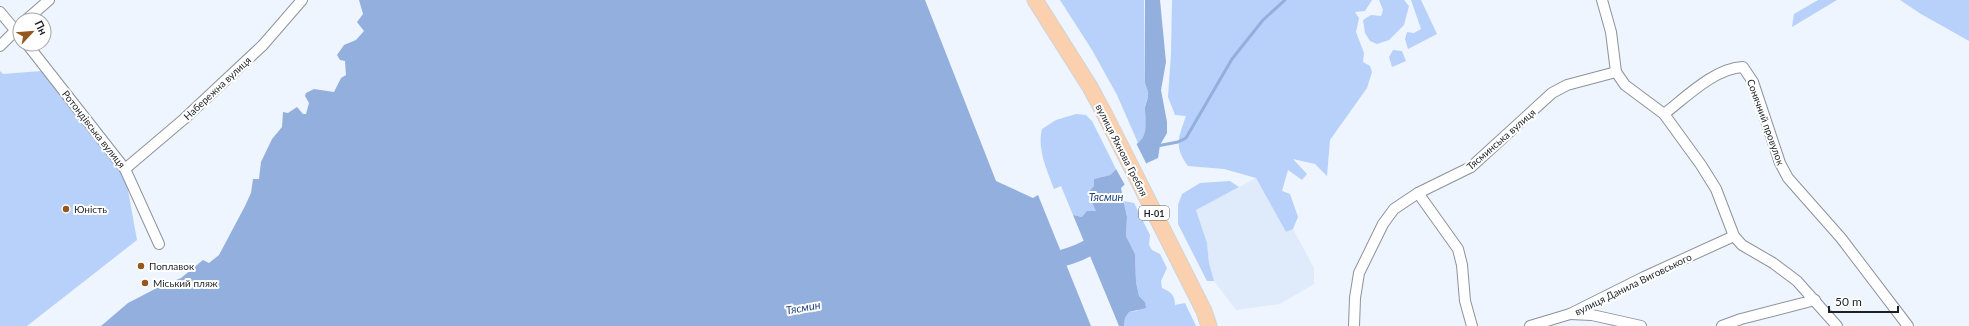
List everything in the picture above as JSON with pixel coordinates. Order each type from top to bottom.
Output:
[{"type":"main road","name":"вулиця Яхнова Гребля","points":[[1035,0],[1090,88],[1105,115],[1204,311],[1209,326]]},
{"type":"street","points":[[35,12],[49,0]]},
{"type":"street","name":"Набережна вулиця","points":[[125,169],[184,119],[263,45],[302,0]]},
{"type":"street","points":[[1602,0],[1611,32],[1616,72],[1625,85],[1664,114],[1716,189],[1734,236],[1742,246],[1772,263],[1797,281],[1837,326]]},
{"type":"street","points":[[0,12],[12,24]]},
{"type":"street","points":[[0,46],[12,35]]},
{"type":"street","name":"Ротондівська вулиця","points":[[32,52],[125,169],[159,244]]},
{"type":"street","name":"Сонячний провулок","points":[[1664,114],[1715,75],[1732,67],[1743,67],[1753,82],[1780,163],[1788,178],[1841,238],[1908,326]]},
{"type":"street","name":"Тясминська вулиця","points":[[1354,326],[1355,298],[1360,273],[1368,252],[1383,224],[1394,209],[1418,193],[1471,167],[1552,93],[1567,85],[1616,72]]},
{"type":"street","points":[[1418,193],[1458,249],[1462,264],[1465,301],[1472,326]]},
{"type":"street","name":"вулиця Данила Виговського","points":[[1530,326],[1570,314],[1644,277],[1734,236]]},
{"type":"street","points":[[1722,326],[1741,319],[1815,300]]},
{"type":"street","points":[[1570,314],[1592,315],[1641,326]]},
{"type":"shaded area","points":[[1060,0],[1144,0],[1145,83],[1148,91],[1148,97],[1145,109],[1145,133],[1142,141],[1138,143],[1117,95],[1092,50]]},
{"type":"shaded area","points":[[1172,0],[1372,0],[1365,11],[1355,12],[1359,18],[1356,32],[1364,53],[1363,62],[1370,66],[1372,72],[1367,88],[1330,140],[1327,176],[1315,164],[1293,159],[1307,174],[1302,180],[1288,170],[1282,191],[1290,194],[1298,217],[1293,229],[1286,232],[1256,178],[1224,169],[1188,166],[1183,159],[1180,153],[1179,141],[1186,116],[1175,115],[1168,97],[1171,54]]},
{"type":"shaded area","points":[[1379,0],[1404,0],[1409,6],[1404,25],[1389,40],[1377,44],[1370,41],[1365,33],[1363,20],[1371,15],[1381,16],[1383,10]]},
{"type":"shaded area","points":[[1411,0],[1421,0],[1437,34],[1408,49],[1405,39],[1407,32],[1414,33],[1421,29]]},
{"type":"shaded area","points":[[1818,0],[1837,0],[1792,27],[1794,14]]},
{"type":"shaded area","points":[[1900,0],[1969,0],[1969,41],[1921,14]]},
{"type":"shaded area","points":[[1393,50],[1402,51],[1406,61],[1392,67],[1389,57]]},
{"type":"shaded area","name":"Юність","points":[[0,71],[3,74],[41,71],[126,179],[137,240],[27,326],[0,326]]},
{"type":"shaded area","points":[[1076,114],[1086,115],[1092,121],[1116,169],[1110,175],[1094,179],[1096,212],[1082,217],[1073,215],[1061,186],[1054,189],[1046,167],[1041,144],[1042,129],[1056,120]]},
{"type":"shaded area","points":[[1256,178],[1286,232],[1293,229],[1314,268],[1314,284],[1280,304],[1236,310],[1214,281],[1209,263],[1207,243],[1196,210]]},
{"type":"shaded area","points":[[1230,181],[1239,187],[1196,210],[1207,243],[1209,263],[1214,281],[1207,281],[1178,224],[1178,205],[1182,194],[1200,183]]},
{"type":"shaded area","points":[[1124,201],[1134,203],[1150,235],[1149,245],[1152,250],[1160,254],[1167,268],[1161,281],[1162,288],[1172,294],[1175,305],[1185,303],[1196,326],[1124,326],[1125,318],[1129,312],[1137,311],[1145,302],[1139,296],[1136,282],[1135,254],[1126,236],[1127,217]]},
{"type":"water","points":[[359,0],[925,0],[996,181],[1033,198],[1038,195],[1091,326],[101,326],[128,303],[155,289],[161,284],[169,283],[181,278],[203,260],[209,263],[219,255],[251,193],[253,179],[259,179],[261,162],[272,139],[282,127],[283,112],[288,113],[297,107],[303,114],[306,114],[309,103],[305,96],[306,93],[314,89],[334,92],[341,78],[346,75],[345,61],[340,60],[337,55],[344,45],[356,40],[364,31],[357,22],[363,14]]},
{"type":"water","name":"Тясмин","points":[[1145,0],[1160,0],[1166,62],[1161,90],[1167,122],[1167,133],[1160,145],[1158,158],[1147,163],[1121,188],[1127,217],[1126,236],[1135,254],[1136,282],[1139,296],[1145,302],[1146,308],[1129,312],[1125,318],[1124,326],[1119,326],[1073,215],[1082,217],[1087,211],[1096,211],[1088,193],[1094,186],[1094,179],[1110,175],[1136,150],[1135,145],[1144,135],[1146,126],[1145,109],[1148,94],[1145,83]]},
{"type":"pier","points":[[1136,143],[1147,165],[1126,187],[1115,167],[1134,149],[1133,145]]},
{"type":"waterway","points":[[1157,146],[1178,142],[1186,138],[1232,59],[1263,20],[1285,0]]},
{"type":"waterway","name":"Тясмин","points":[[1041,263],[1076,254],[1092,246],[1106,235]]},
{"type":"place","name":"Юність","points":[[66,209]]},
{"type":"place","name":"Поплавок","points":[[141,266]]},
{"type":"place","name":"Міський пляж","points":[[145,283]]}]
